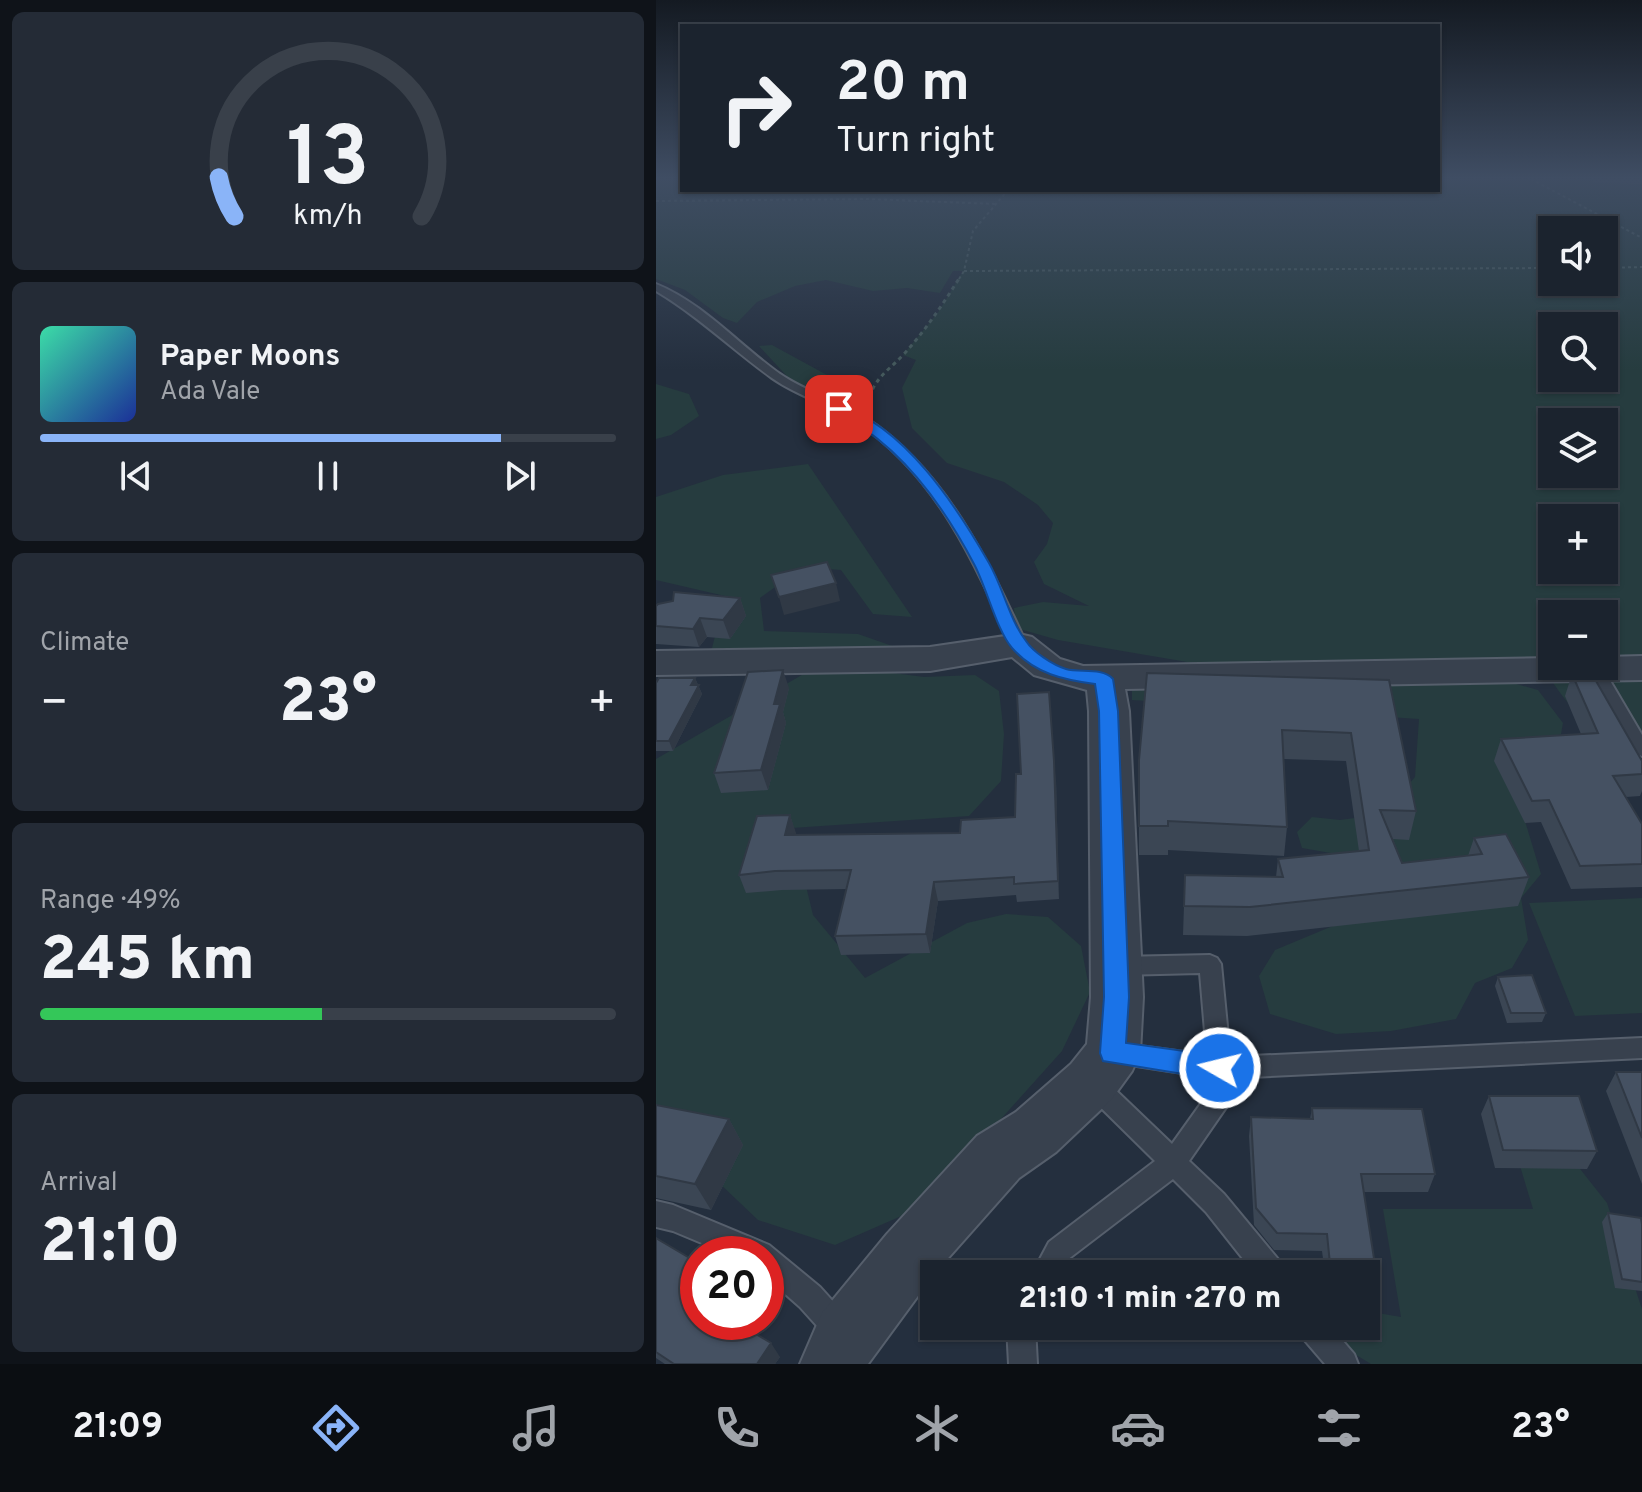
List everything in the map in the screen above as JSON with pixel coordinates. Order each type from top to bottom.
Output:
[{"type":"street","points":[[656,663],[930,659],[1019,645],[1047,667],[1064,674],[1104,679],[1538,672]]},
{"type":"street","points":[[1618,670],[1642,668]]},
{"type":"street","points":[[840,1351],[909,1256],[998,1157],[1036,1132],[1102,1067],[1115,966],[1109,711],[1104,679]]},
{"type":"lane","points":[[656,287],[694,309],[794,388],[862,420],[919,468],[982,564],[1019,645]]},
{"type":"lane","points":[[1601,680],[1642,750]]},
{"type":"lane","points":[[1053,1260],[1058,1251],[1173,1163],[1219,1098],[1220,1068],[1210,964],[1115,966]]},
{"type":"lane","points":[[1102,1067],[1220,1068],[1642,1048]]},
{"type":"lane","points":[[1102,1067],[1173,1163],[1215,1203],[1261,1260]]},
{"type":"lane","points":[[656,1214],[716,1236]]},
{"type":"lane","points":[[784,1275],[810,1297],[840,1351]]},
{"type":"lane","points":[[1022,1340],[1023,1364]]},
{"type":"lane","points":[[1323,1340],[1344,1364]]},
{"type":"path","points":[[862,420],[876,379],[903,355],[939,311],[964,271],[970,243]]},
{"type":"path","points":[[1618,268],[1642,267]]},
{"type":"path","points":[[964,271],[1538,268]]},
{"type":"green space","points":[[656,243],[1538,243],[1538,296],[1618,296],[1618,243],[1642,243],[1642,671],[1618,671],[1618,600],[1538,600],[1538,671],[1234,670],[1058,640],[1016,628],[1014,608],[1043,602],[1089,606],[1044,584],[1034,562],[1047,544],[1053,523],[1038,505],[1004,482],[947,463],[912,428],[902,388],[916,360],[903,355],[939,311],[963,271],[953,271],[940,293],[907,288],[873,291],[826,280],[795,286],[757,302],[737,323],[723,318],[685,290],[656,279]]},
{"type":"green space","points":[[772,345],[827,375],[842,392],[841,397],[815,395],[795,385],[759,346]]},
{"type":"green space","points":[[656,384],[689,394],[699,416],[671,435],[656,439]]},
{"type":"green space","points":[[808,464],[912,617],[873,614],[841,570],[803,567],[760,598],[764,631],[858,634],[901,649],[710,656],[725,596],[656,580],[656,497],[723,475]]},
{"type":"green space","points":[[847,667],[924,677],[975,675],[999,691],[1004,734],[1001,781],[969,816],[792,828],[813,915],[865,978],[967,923],[1006,914],[1048,917],[1081,946],[1090,992],[1062,1051],[922,1207],[835,1245],[758,1220],[696,1161],[656,1144],[656,759],[814,668]]},
{"type":"green space","points":[[1642,676],[1642,731],[1611,729],[1587,720],[1568,703],[1551,680],[1618,680],[1618,677]]},
{"type":"green space","points":[[1495,678],[1538,690],[1563,723],[1561,734],[1540,742],[1502,745],[1541,874],[1521,898],[1528,940],[1512,968],[1475,983],[1456,1019],[1391,1031],[1336,1034],[1270,1014],[1259,976],[1275,950],[1388,903],[1336,854],[1302,848],[1297,832],[1312,817],[1340,820],[1384,814],[1415,777],[1419,719],[1132,700],[1132,688]]},
{"type":"green space","points":[[1642,898],[1642,1013],[1575,1016],[1529,903]]},
{"type":"green space","points":[[1517,1156],[1573,1160],[1607,1203],[1642,1309],[1642,1364],[1371,1364],[1333,1341],[1380,1340],[1380,1313],[1401,1317],[1383,1209],[1533,1209]]},
{"type":"building","points":[[827,562],[836,583],[779,597],[771,575]]},
{"type":"building","points":[[674,592],[740,598],[723,620],[700,618],[693,629],[656,626],[656,606],[673,601]]},
{"type":"building","points":[[783,670],[774,704],[780,704],[761,770],[714,773],[748,672]]},
{"type":"building","points":[[1147,673],[1389,680],[1416,811],[1380,810],[1402,863],[1482,854],[1474,838],[1506,834],[1529,877],[1250,907],[1184,906],[1185,875],[1283,877],[1278,859],[1369,850],[1351,733],[1282,730],[1287,827],[1168,821],[1168,826],[1139,826],[1139,760]]},
{"type":"building","points":[[659,678],[695,678],[691,685],[699,685],[669,741],[656,741],[656,683]]},
{"type":"building","points":[[1575,680],[1595,680],[1642,761],[1642,774],[1613,776],[1642,824],[1642,864],[1580,866],[1549,800],[1532,801],[1501,739],[1598,733]]},
{"type":"building","points":[[1049,692],[1058,881],[1014,884],[1014,877],[934,882],[926,934],[835,936],[851,870],[739,875],[757,816],[790,815],[785,835],[960,833],[961,820],[1015,817],[1016,774],[1021,774],[1017,694]]},
{"type":"building","points":[[1532,975],[1546,1013],[1511,1013],[1498,977]]},
{"type":"building","points":[[1616,1072],[1642,1072],[1642,1138]]},
{"type":"building","points":[[1489,1096],[1579,1096],[1597,1151],[1503,1150]]},
{"type":"building","points":[[656,1105],[729,1119],[695,1184],[656,1176]]},
{"type":"building","points":[[1312,1108],[1422,1109],[1435,1174],[1361,1174],[1374,1260],[1330,1260],[1327,1234],[1277,1233],[1256,1208],[1251,1117],[1313,1119]]},
{"type":"building","points":[[1608,1213],[1641,1218],[1642,1282],[1622,1279]]},
{"type":"building","points":[[656,1238],[680,1252],[680,1340],[766,1340],[771,1343],[757,1364],[674,1364],[656,1352]]},
{"type":"route","points":[[839,409],[862,420],[919,468],[982,564],[1019,645],[1047,667],[1064,674],[1104,679],[1109,711],[1117,997],[1113,1053],[1220,1068]]}]
